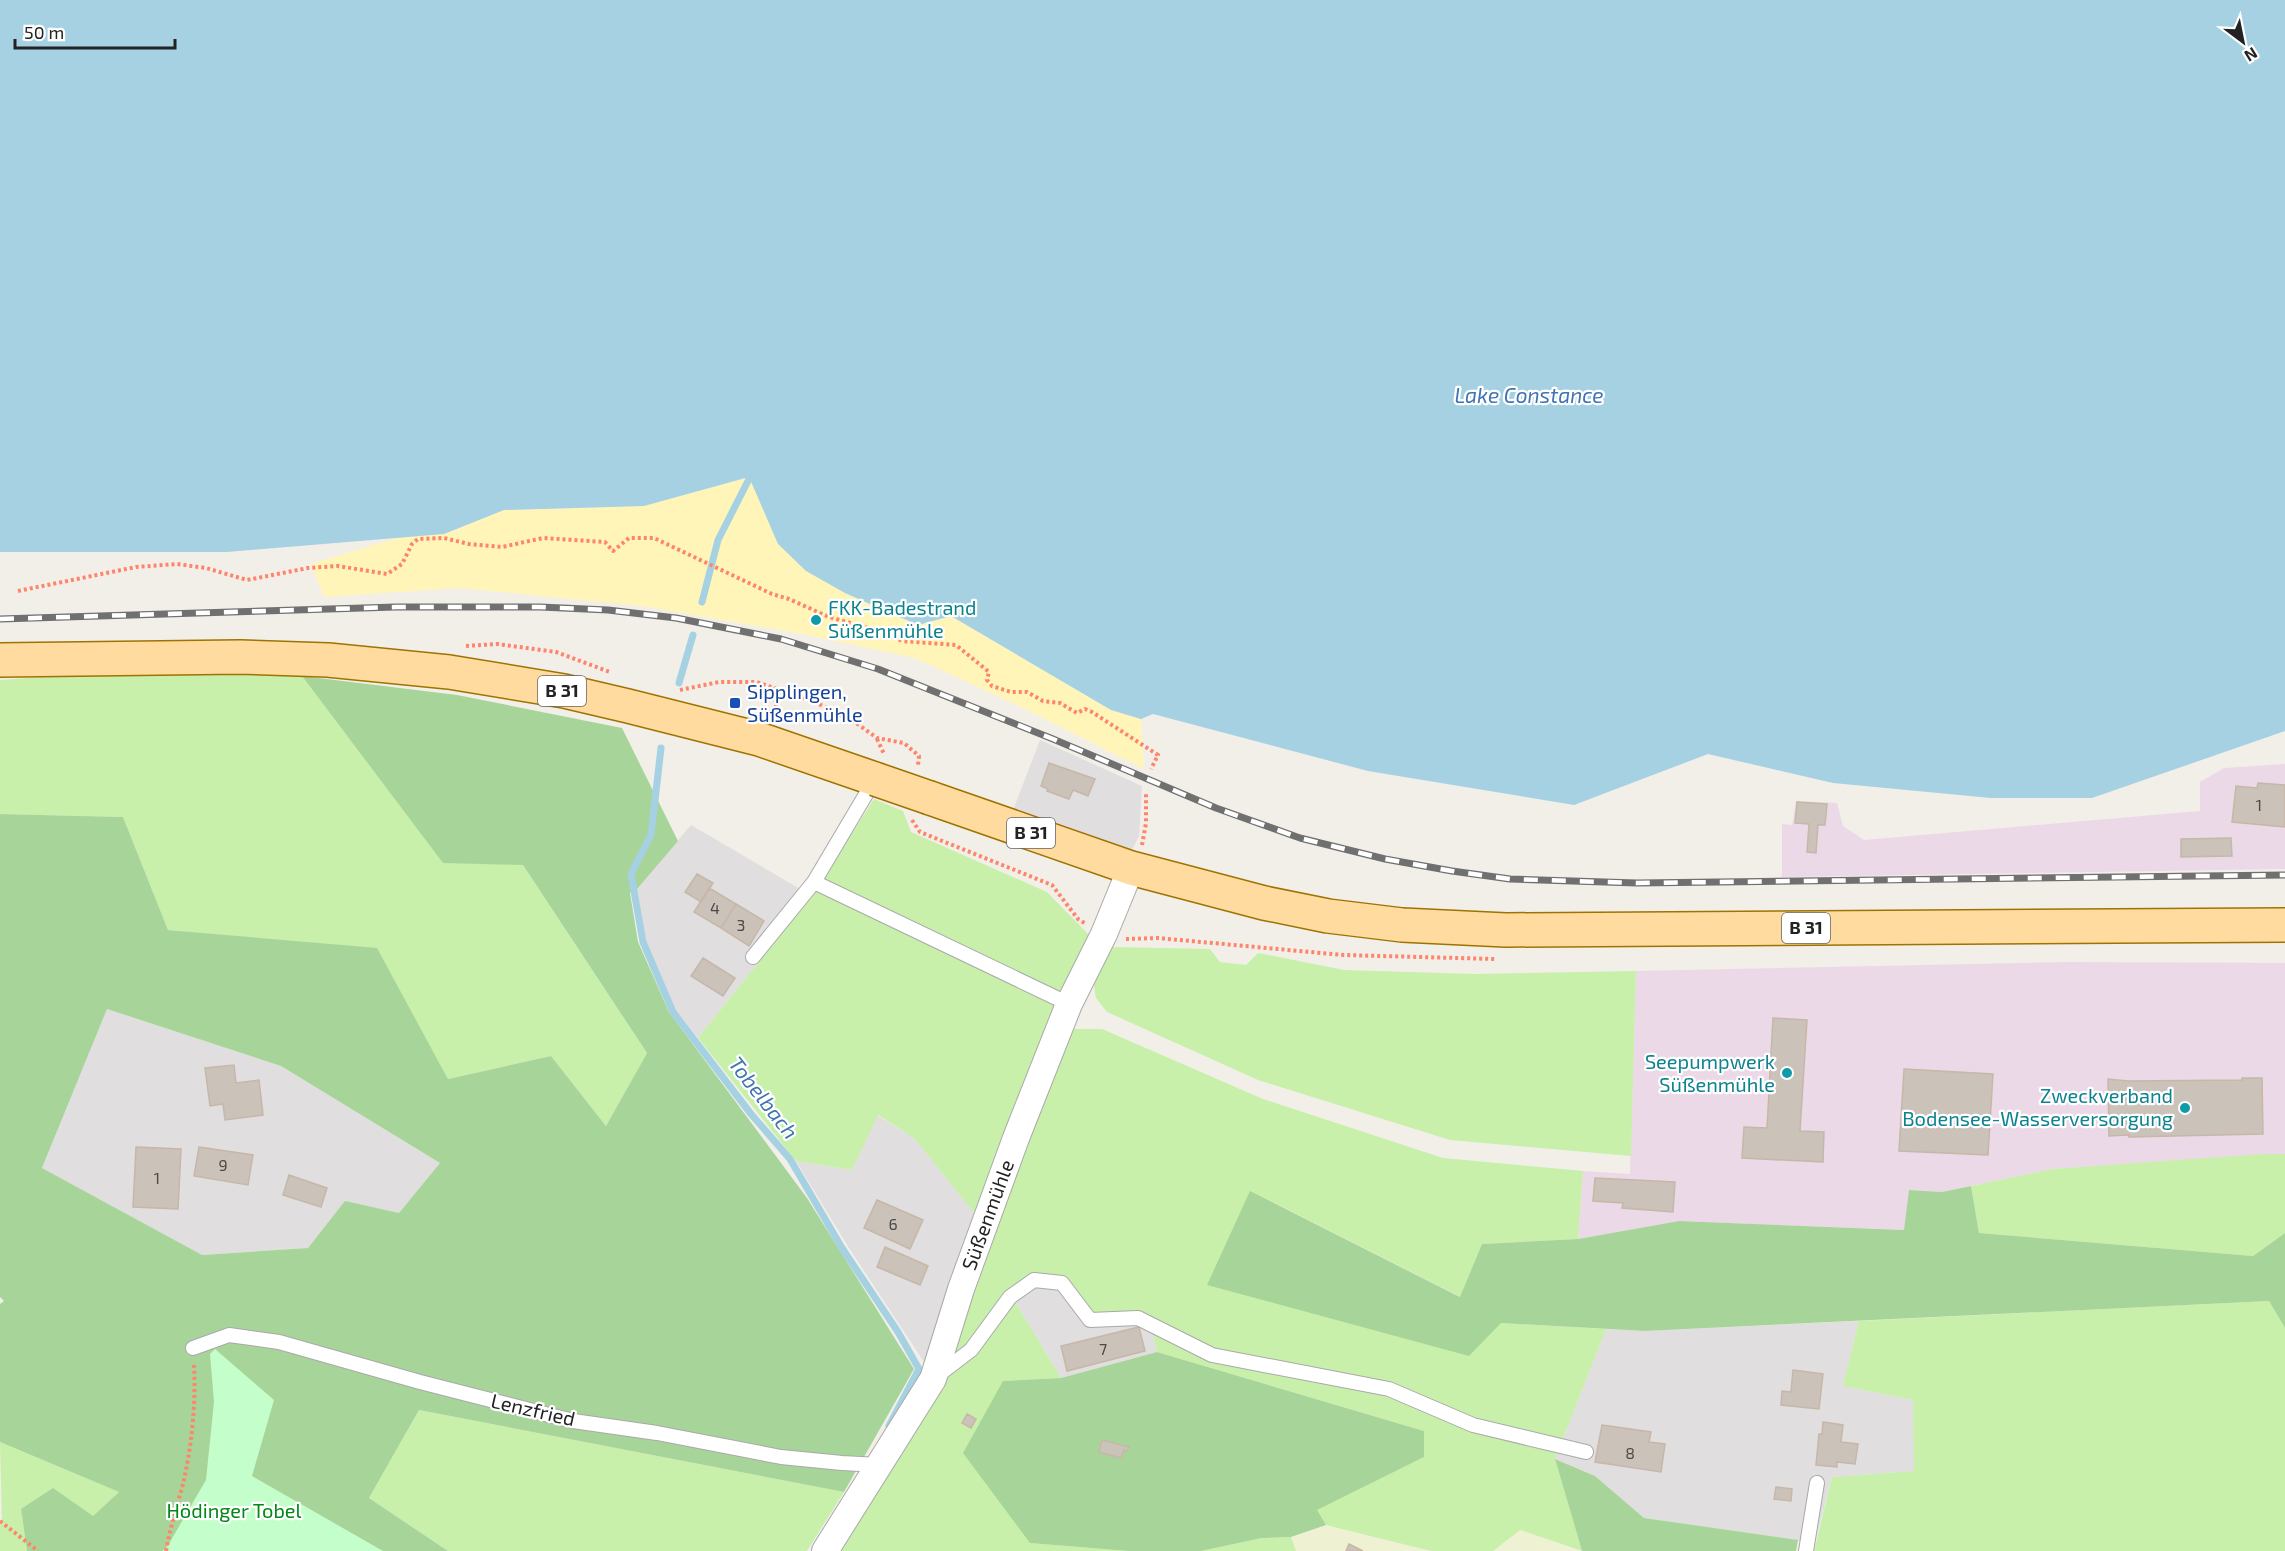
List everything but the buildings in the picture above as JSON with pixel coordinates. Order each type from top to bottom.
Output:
[{"type":"main road","name":"B 31","points":[[0,660],[240,657],[328,660],[449,672],[564,691],[880,769],[920,806],[1131,868],[1274,905],[1328,916],[1413,926],[1518,930],[2285,925]]},
{"type":"street","name":"Süßenmühle","points":[[825,1551],[933,1379],[961,1289],[1069,1004],[1104,934],[1131,868]]},
{"type":"lane","points":[[753,957],[814,882],[880,769]]},
{"type":"lane","points":[[814,882],[1069,1004]]},
{"type":"lane","points":[[933,1379],[971,1350],[1010,1297],[1034,1280],[1062,1283],[1090,1320],[1138,1318],[1212,1355],[1389,1389],[1473,1425],[1586,1452]]},
{"type":"lane","name":"Lenzfried","points":[[193,1348],[229,1335],[279,1342],[420,1382],[573,1421],[657,1433],[781,1457],[879,1465]]},
{"type":"lane","points":[[1806,1551],[1817,1483]]},
{"type":"path","points":[[18,591],[136,567],[177,564],[206,568],[247,580],[308,568],[338,566],[387,574],[402,564],[412,544],[418,539],[444,538],[469,544],[502,547],[543,538],[605,542],[613,551],[629,538],[654,538],[772,594],[829,617],[886,633],[902,641],[956,645],[989,672],[987,680],[992,686],[1011,693],[1027,693],[1043,700],[1060,703],[1077,713],[1085,709],[1092,712],[1158,755],[1151,769]]},
{"type":"path","points":[[695,687],[719,682],[757,682],[817,703],[856,723],[877,738],[904,743],[919,756]]},
{"type":"path","points":[[877,738],[880,769]]},
{"type":"path","points":[[1131,868],[1143,843],[1146,794]]},
{"type":"path","points":[[920,806],[920,832],[1052,885],[1078,919],[1104,934]]},
{"type":"path","points":[[166,1551],[183,1482],[194,1414],[193,1348]]},
{"type":"path","points":[[0,1521],[38,1551]]},
{"type":"shaded area","points":[[1040,740],[1142,786],[1139,836],[1127,860],[1010,818]]},
{"type":"shaded area","points":[[2285,764],[2285,869],[1782,877],[1782,824],[1792,825],[1796,801],[1837,803],[1843,826],[1864,840],[2200,811],[2200,782],[2224,768]]},
{"type":"shaded area","points":[[691,825],[812,896],[698,1038],[676,1010],[646,941],[637,889]]},
{"type":"shaded area","points":[[2068,962],[2285,963],[2285,1154],[2052,1169],[1942,1192],[1910,1190],[1905,1230],[1679,1221],[1578,1239],[1583,1171],[1630,1174],[1636,971]]},
{"type":"shaded area","points":[[107,1009],[281,1066],[440,1163],[399,1213],[345,1202],[308,1248],[201,1255],[42,1168]]},
{"type":"shaded area","points":[[877,1115],[914,1138],[979,1219],[930,1371],[849,1248],[796,1161],[852,1170]]},
{"type":"shaded area","points":[[1037,1285],[1058,1289],[1087,1326],[1134,1322],[1153,1335],[1157,1352],[1061,1378],[1014,1300]]},
{"type":"shaded area","points":[[1859,1321],[1843,1386],[1913,1400],[1915,1471],[1832,1477],[1815,1543],[1644,1518],[1595,1476],[1555,1459],[1606,1329],[1645,1331]]},
{"type":"green space","points":[[235,673],[302,676],[443,862],[523,865],[647,1053],[606,1126],[551,1056],[448,1079],[377,949],[168,930],[123,817],[0,814],[0,680],[40,677]]},
{"type":"green space","points":[[302,676],[457,695],[622,728],[678,841],[637,889],[630,893],[638,942],[669,1012],[807,1198],[914,1369],[844,1492],[419,1410],[369,1498],[448,1551],[27,1551],[21,1509],[53,1488],[93,1516],[119,1492],[0,1442],[0,1304],[4,1301],[0,1297],[0,814],[123,817],[168,930],[377,948],[448,1079],[551,1056],[606,1126],[647,1053],[523,865],[443,863]],"holes":[[[107,1009],[281,1066],[440,1163],[399,1213],[345,1201],[308,1248],[202,1255],[42,1168]]]},
{"type":"green space","points":[[874,799],[903,811],[911,832],[1047,892],[1092,938],[979,1219],[914,1138],[878,1115],[852,1170],[796,1161],[698,1038],[812,896]]},
{"type":"green space","points":[[1113,947],[1210,949],[1220,962],[1246,965],[1258,953],[1344,970],[1475,974],[1636,971],[1631,1156],[1450,1140],[1258,1080],[1107,1012],[1096,998],[1093,981]]},
{"type":"green space","points":[[1070,1029],[1102,1029],[1263,1099],[1443,1158],[1583,1171],[1578,1239],[1482,1244],[1461,1297],[1251,1191],[1501,1323],[1606,1329],[1555,1459],[1582,1551],[1520,1530],[1493,1551],[1431,1551],[1326,1525],[1316,1510],[1424,1457],[1424,1431],[1157,1352],[1153,1335],[1134,1322],[1087,1326],[1058,1289],[1037,1285],[1014,1300],[1061,1378],[1003,1381],[1030,1543],[1128,1551],[841,1551],[919,1423]]},
{"type":"green space","points":[[2285,1154],[2285,1233],[2253,1256],[1979,1233],[1971,1186],[2052,1169]]},
{"type":"green space","points":[[1971,1186],[1979,1233],[2253,1256],[2285,1233],[2285,1328],[2269,1301],[1645,1331],[1501,1323],[1469,1356],[1207,1285],[1250,1191],[1460,1297],[1482,1244],[1578,1239],[1679,1221],[1904,1230],[1909,1190],[1942,1192]]},
{"type":"green space","points":[[2269,1301],[2285,1328],[2285,1551],[1814,1551],[1832,1477],[1914,1471],[1913,1400],[1843,1386],[1859,1321]]},
{"type":"green space","name":"Hödinger Tobel","points":[[215,1349],[274,1400],[252,1476],[383,1551],[162,1551],[167,1547],[206,1480],[214,1402],[210,1354]]},
{"type":"green space","points":[[1157,1352],[1424,1431],[1424,1457],[1317,1510],[1326,1525],[1291,1537],[1262,1538],[1201,1551],[1128,1551],[1030,1543],[963,1453],[1003,1381],[1061,1378]]},
{"type":"green space","points":[[419,1410],[844,1492],[807,1551],[448,1551],[369,1498]]},
{"type":"green space","points":[[0,1442],[119,1492],[93,1516],[21,1509],[27,1551],[0,1551],[2,1522]]},
{"type":"green space","points":[[1555,1459],[1595,1476],[1644,1518],[1798,1540],[1796,1551],[1582,1551]]},
{"type":"green space","points":[[1326,1525],[1431,1551],[1296,1551],[1291,1537]]},
{"type":"green space","points":[[1520,1529],[1578,1551],[1493,1551]]},
{"type":"green space","points":[[1291,1537],[1296,1551],[1201,1551],[1262,1538]]},
{"type":"sand","name":"FKK-Badestrand Süßenmühle","points":[[750,477],[778,544],[918,625],[951,616],[1111,710],[1141,719],[1144,769],[1021,707],[915,658],[807,635],[642,606],[459,588],[324,597],[311,564],[393,539],[455,530],[504,510],[644,506]]},
{"type":"water","name":"Lake Constance","points":[[0,0],[2285,0],[2285,731],[2092,798],[1991,798],[1833,783],[1708,754],[1574,805],[1368,771],[1153,714],[1141,719],[1111,710],[951,616],[918,625],[845,593],[806,571],[778,544],[749,477],[644,506],[504,510],[444,534],[227,552],[0,552]]},
{"type":"waterway","name":"Tobelbach","points":[[702,602],[718,540],[750,477]]},
{"type":"waterway","name":"Tobelbach","points":[[679,683],[693,635]]},
{"type":"waterway","name":"Tobelbach","points":[[661,748],[651,835],[631,874],[643,942],[673,1012],[751,1114],[790,1159],[842,1248],[898,1332],[919,1369],[889,1426]]},
{"type":"railway","points":[[0,619],[396,607],[540,607],[608,610],[676,618],[781,639],[878,669],[1053,739],[1216,808],[1300,838],[1385,859],[1510,879],[1637,883],[2285,875]]},
{"type":"place","name":"FKK-Badestrand Süßenmühle","points":[[816,620]]},
{"type":"place","name":"Sipplingen, Süßenmühle","points":[[735,703]]},
{"type":"place","name":"Seepumpwerk Süßenmühle","points":[[1787,1073]]},
{"type":"place","name":"Zweckverband Bodensee-Wasserversorgung","points":[[2185,1108]]}]
